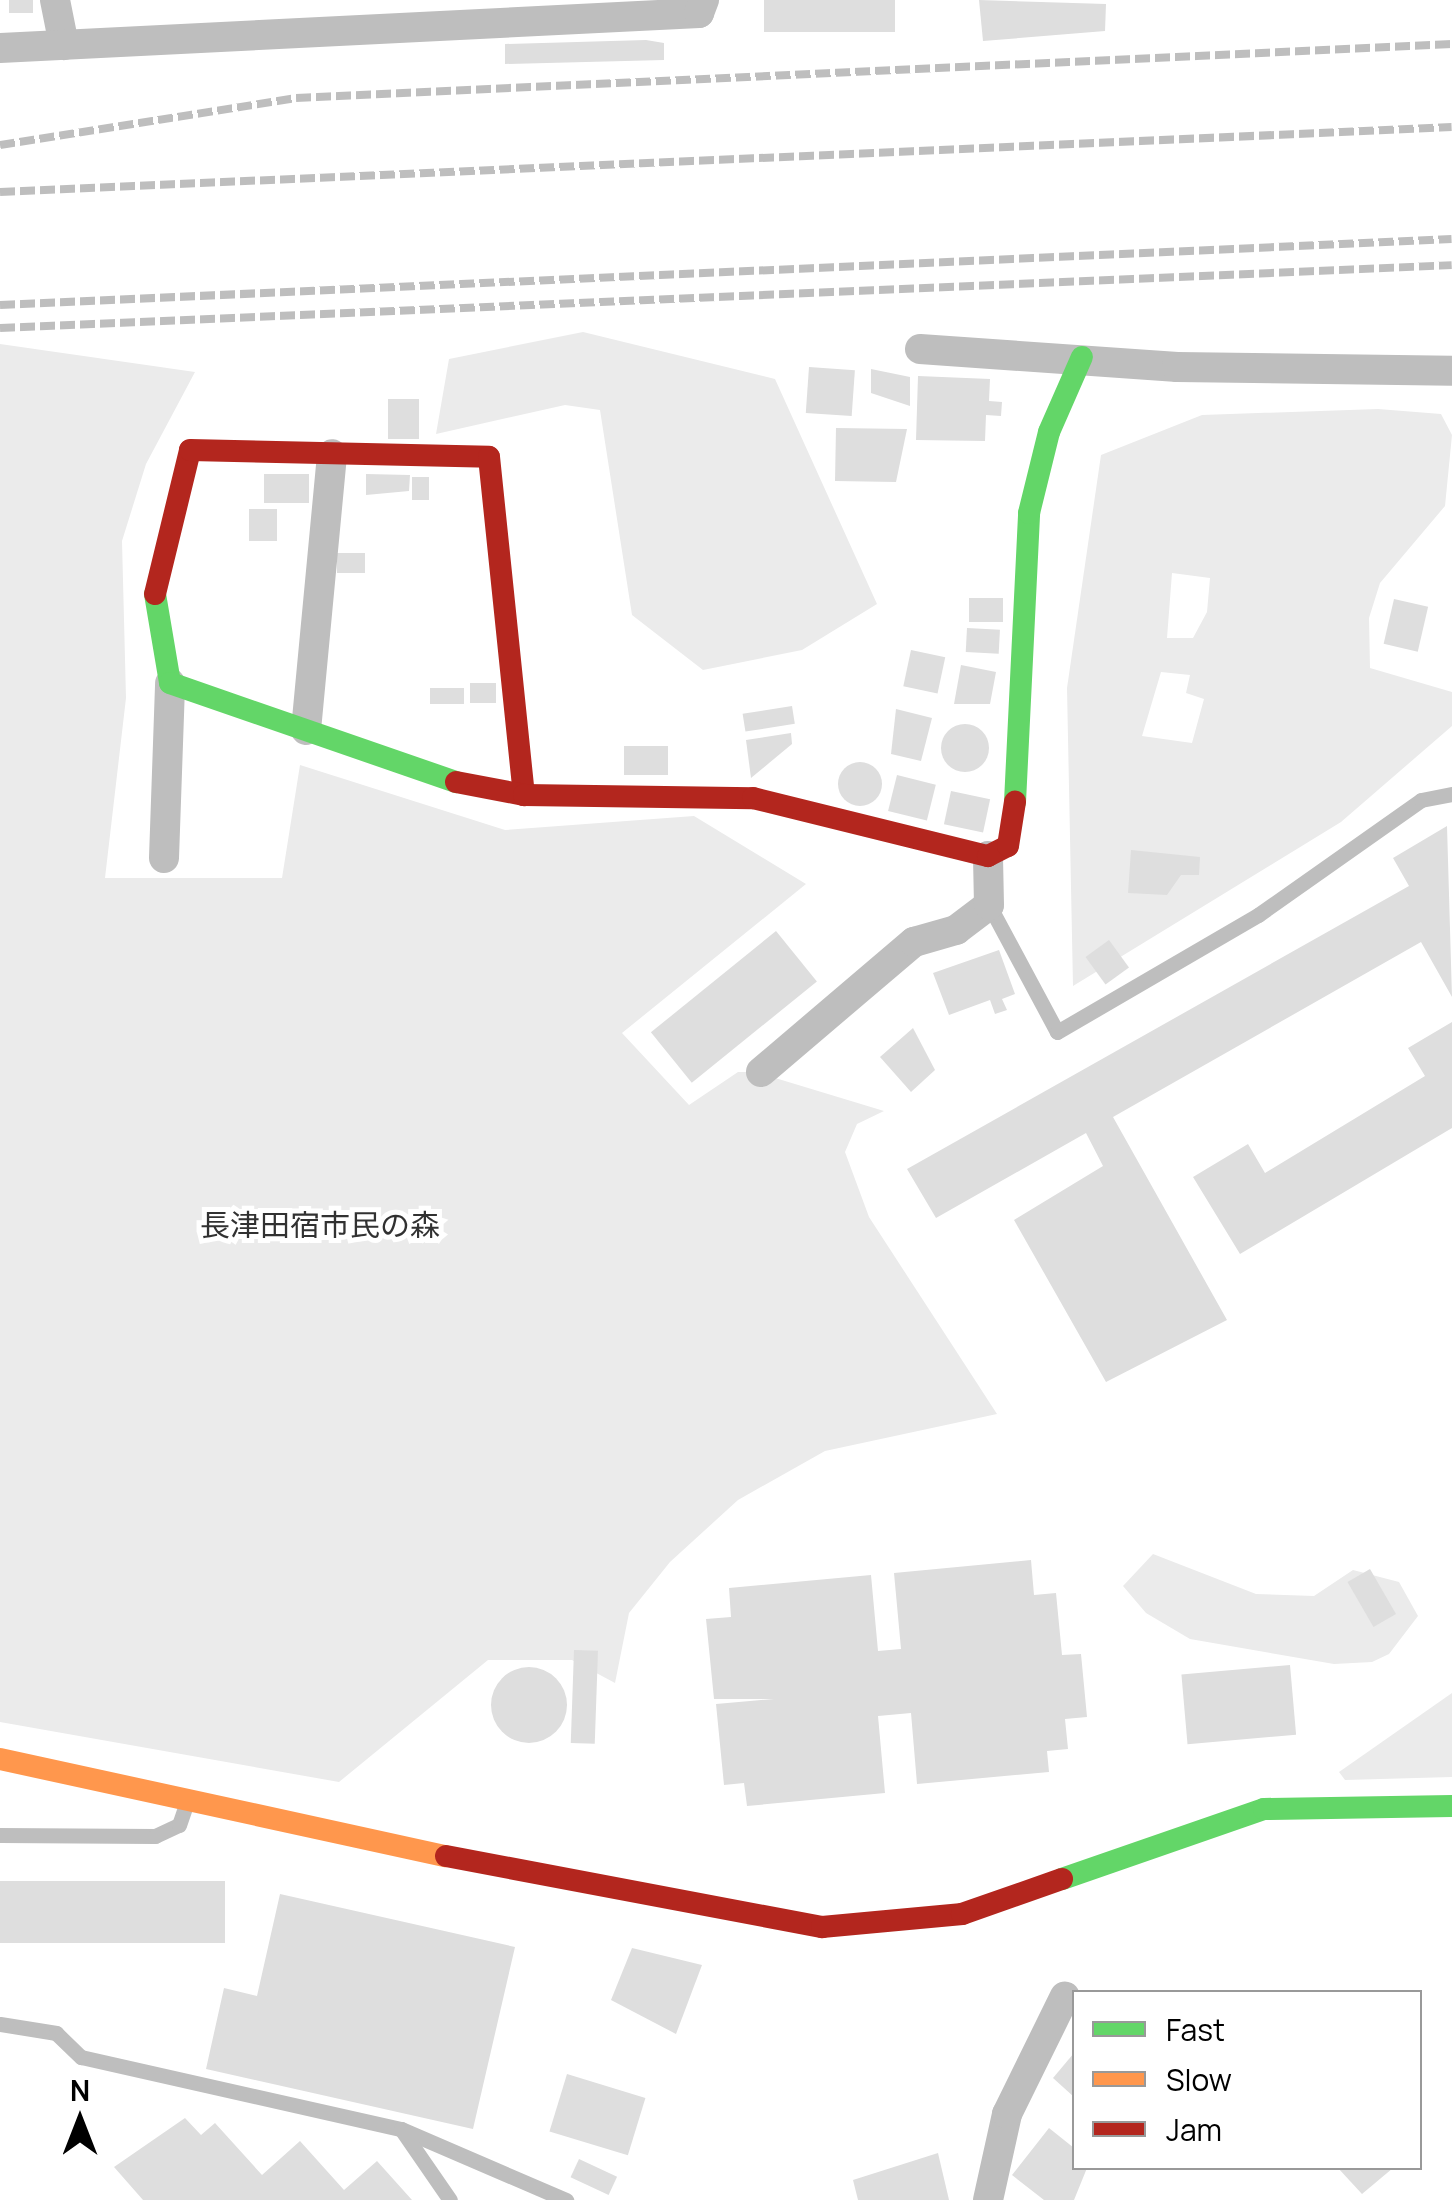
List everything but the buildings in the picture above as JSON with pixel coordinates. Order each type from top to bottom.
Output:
[{"type":"street","points":[[55,0],[64,45]]},
{"type":"street","points":[[0,48],[699,13],[704,0]]},
{"type":"street","points":[[920,349],[1452,371]]},
{"type":"street","points":[[170,683],[468,786],[524,794],[753,798],[988,856],[1008,846],[1014,820],[1012,707],[1029,513],[1049,432],[1082,357]]},
{"type":"street","points":[[164,858],[170,683],[152,621],[156,570],[190,450],[490,458],[524,794]]},
{"type":"street","points":[[306,730],[332,454]]},
{"type":"street","points":[[761,1072],[914,942],[956,930],[989,905],[988,856]]},
{"type":"street","points":[[0,1759],[684,1907],[822,1927],[962,1914],[1264,1809],[1452,1806]]},
{"type":"street","points":[[988,2200],[1006,2114],[1065,1996]]},
{"type":"lane","points":[[989,905],[1058,1032],[1258,914],[1421,800],[1452,794]]},
{"type":"lane","points":[[0,1835],[155,1836],[178,1826],[188,1800]]},
{"type":"lane","points":[[0,2024],[56,2034],[81,2057],[401,2130],[566,2200]]},
{"type":"lane","points":[[401,2130],[450,2200]]},
{"type":"green space","points":[[583,332],[775,379],[877,604],[802,650],[703,670],[632,615],[600,410],[565,405],[436,434],[449,359]]},
{"type":"green space","name":"長津田宿市民の森","points":[[0,344],[195,372],[146,464],[122,541],[126,698],[105,878],[282,878],[300,765],[505,830],[694,816],[806,884],[622,1033],[689,1105],[738,1072],[755,1072],[884,1111],[857,1124],[845,1152],[869,1217],[997,1414],[825,1451],[738,1500],[670,1562],[629,1613],[615,1683],[572,1660],[488,1660],[339,1782],[0,1722]]},
{"type":"green space","points":[[1378,409],[1441,414],[1452,435],[1445,506],[1380,583],[1369,618],[1370,668],[1452,692],[1452,726],[1341,822],[1073,986],[1067,688],[1101,455],[1202,415]],"holes":[[[1172,573],[1210,578],[1207,612],[1193,638],[1167,638]],[[1161,672],[1190,675],[1186,693],[1204,699],[1192,743],[1142,736]]]},
{"type":"green space","points":[[1153,1554],[1256,1594],[1314,1596],[1353,1570],[1399,1582],[1418,1616],[1389,1654],[1372,1662],[1334,1664],[1190,1639],[1146,1613],[1123,1586]]},
{"type":"green space","points":[[1452,1693],[1452,1777],[1345,1780],[1339,1772]]},
{"type":"railway","points":[[0,145],[296,98],[1452,44]]},
{"type":"railway","points":[[0,192],[1452,127]]},
{"type":"railway","points":[[0,305],[1452,239]]},
{"type":"railway","points":[[0,328],[1452,265]]},
{"type":"traffic: fast","points":[[1015,802],[1029,513],[1049,432],[1082,357]]},
{"type":"traffic: fast","points":[[155,594],[170,683],[456,782]]},
{"type":"traffic: fast","points":[[1062,1879],[1264,1809],[1452,1806]]},
{"type":"traffic: slow","points":[[0,1759],[446,1856]]},
{"type":"traffic: jam","points":[[155,594],[190,450],[489,457],[524,795]]},
{"type":"traffic: jam","points":[[456,782],[524,795],[753,798],[988,856],[1008,846],[1015,802]]},
{"type":"traffic: jam","points":[[446,1856],[822,1927],[962,1914],[1062,1879]]}]
